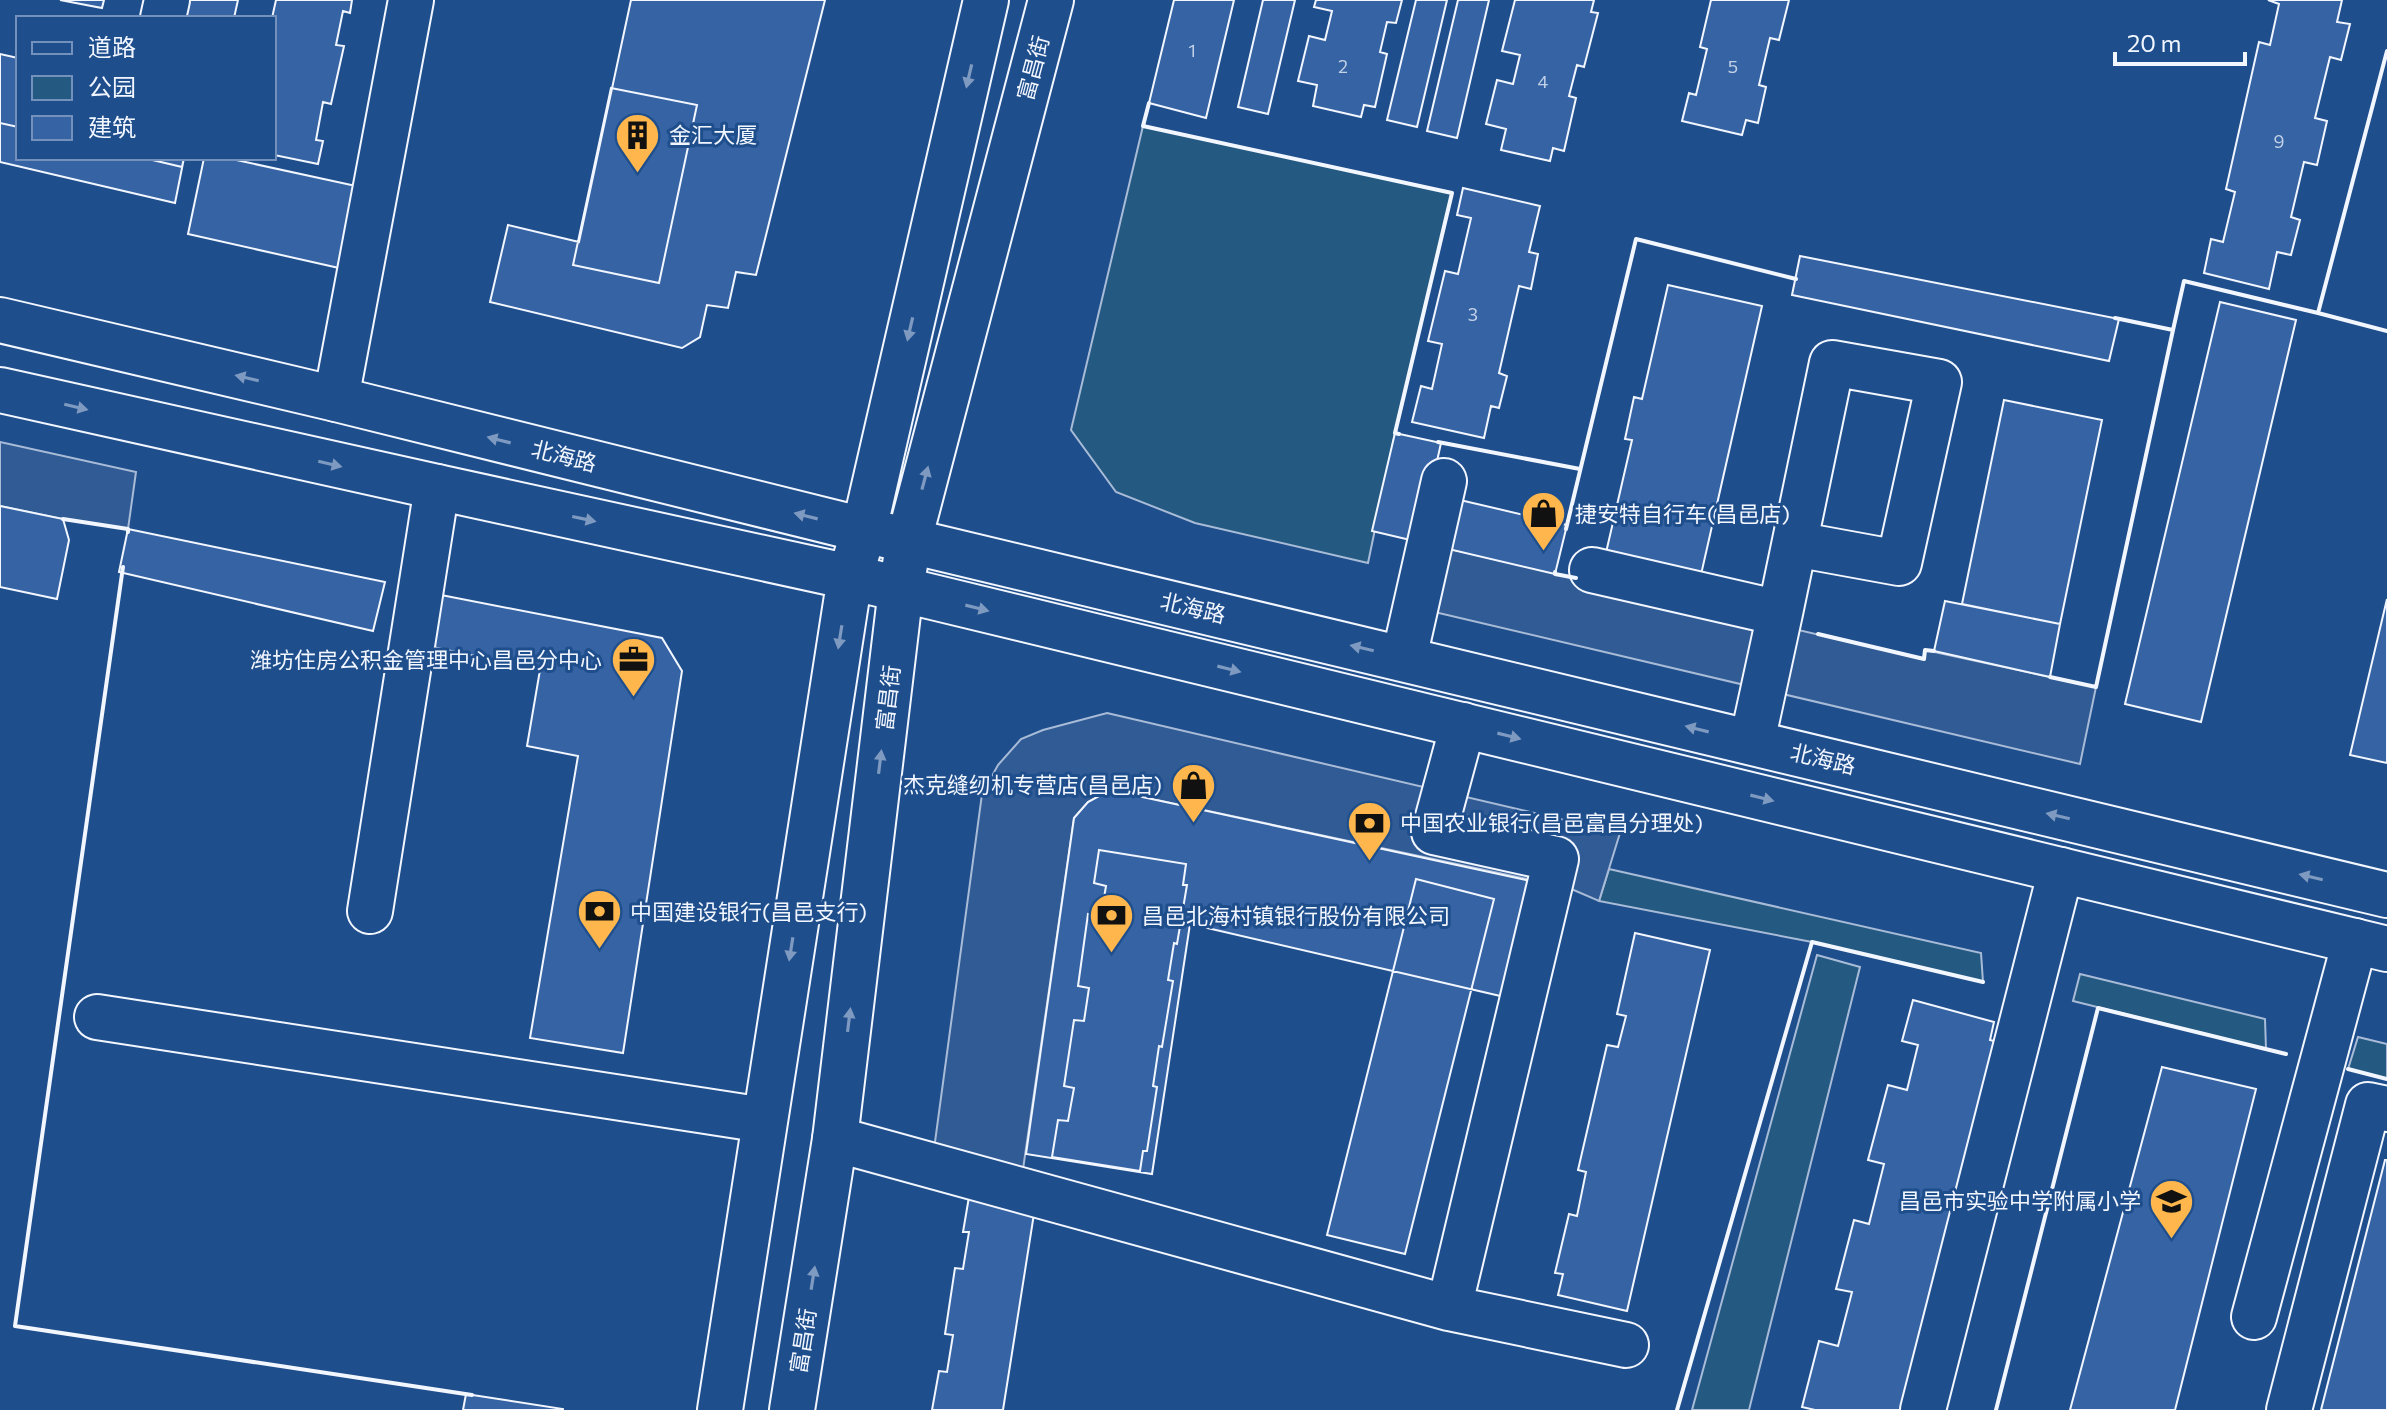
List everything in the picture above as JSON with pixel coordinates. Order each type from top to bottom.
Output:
[{"type":"main road","points":[[336,399],[411,0]]},
{"type":"main road","points":[[720,1410],[850,577],[864,530],[986,0]]},
{"type":"main road","name":"富昌街","points":[[792,1410],[835,1139],[909,540],[1051,0]]},
{"type":"main road","name":"北海路","points":[[0,320],[2387,895]]},
{"type":"main road","points":[[1752,742],[1832,363],[1939,382],[1899,563],[1795,544]]},
{"type":"main road","points":[[0,390],[850,577],[2371,945],[2314,1095],[2254,1317]]},
{"type":"main road","points":[[1404,658],[1444,481]]},
{"type":"main road","points":[[370,911],[437,487]]},
{"type":"main road","points":[[1592,570],[1780,613]]},
{"type":"main road","points":[[1449,1308],[1556,859],[1434,832],[1463,725]]},
{"type":"main road","points":[[1923,1410],[2061,870]]},
{"type":"main road","points":[[97,1017],[764,1120]]},
{"type":"main road","points":[[2289,1410],[2378,1107],[2314,1095]]},
{"type":"main road","points":[[835,1139],[1449,1308],[1626,1345]]},
{"type":"green space","points":[[1143,126],[1452,193],[1395,433],[1368,563],[1195,523],[1116,492],[1071,430]]},
{"type":"green space","points":[[1609,869],[1981,953],[1983,982],[1812,942],[1599,901]]},
{"type":"green space","points":[[1817,955],[1860,967],[1749,1410],[1692,1410]]},
{"type":"green space","points":[[2080,974],[2265,1019],[2266,1049],[2073,1001]]},
{"type":"green space","points":[[2358,1037],[2387,1044],[2387,1079],[2348,1069]]},
{"type":"shaded area","points":[[0,442],[136,472],[128,529],[0,506]]},
{"type":"shaded area","points":[[1442,547],[1923,659],[1925,650],[2096,687],[2080,764],[1426,610]]},
{"type":"shaded area","points":[[1107,713],[1620,833],[1599,901],[1569,888],[1110,790],[1088,802],[1074,818],[1020,1190],[930,1179],[982,794],[998,765],[1021,739]]},
{"type":"building","points":[[60,0],[104,0],[102,8]]},
{"type":"building","points":[[186,0],[238,0],[234,16],[183,16]]},
{"type":"building","points":[[276,0],[352,0],[350,13],[343,11],[336,45],[344,46],[331,104],[323,102],[316,140],[323,141],[318,164],[276,155],[276,16],[272,16]]},
{"type":"building","points":[[631,0],[825,0],[756,275],[736,272],[728,308],[707,305],[700,337],[682,348],[490,302],[508,225],[579,242]]},
{"type":"building","points":[[1174,0],[1234,0],[1206,118],[1149,103]]},
{"type":"building","points":[[1263,0],[1295,0],[1268,114],[1238,107]]},
{"type":"building","points":[[1316,0],[1402,0],[1396,23],[1387,22],[1380,52],[1387,54],[1375,107],[1364,105],[1361,117],[1313,106],[1317,85],[1298,81],[1309,36],[1325,40],[1332,11],[1314,7]]},
{"type":"building","points":[[1416,0],[1447,0],[1417,127],[1387,120]]},
{"type":"building","points":[[1458,0],[1489,0],[1457,138],[1427,131]]},
{"type":"building","points":[[1515,0],[1594,0],[1591,12],[1598,13],[1584,67],[1577,65],[1569,96],[1576,98],[1564,151],[1553,148],[1550,161],[1501,150],[1506,129],[1486,124],[1497,80],[1513,84],[1520,55],[1502,51]]},
{"type":"building","points":[[1711,0],[1789,0],[1779,40],[1770,38],[1759,85],[1766,87],[1758,123],[1746,120],[1742,135],[1682,121],[1689,93],[1696,95],[1707,49],[1700,47]]},
{"type":"building","points":[[2268,0],[2342,0],[2337,22],[2350,24],[2341,60],[2330,57],[2315,118],[2327,121],[2317,165],[2304,162],[2291,217],[2300,220],[2291,255],[2277,252],[2269,289],[2204,273],[2211,239],[2223,242],[2235,192],[2226,189],[2259,42],[2270,45],[2279,4]]},
{"type":"building","points":[[0,54],[16,58],[16,160],[184,160],[175,203],[0,162]]},
{"type":"building","points":[[0,54],[16,58],[16,127],[0,123]]},
{"type":"building","name":"金汇大厦","points":[[611,88],[697,105],[659,283],[573,265]]},
{"type":"building","points":[[152,160],[184,160],[182,167]]},
{"type":"building","points":[[204,160],[236,160],[356,186],[339,268],[188,234]]},
{"type":"building","points":[[1463,188],[1540,206],[1529,252],[1538,254],[1531,289],[1519,286],[1499,373],[1507,376],[1499,408],[1491,406],[1484,438],[1412,422],[1421,386],[1432,389],[1442,344],[1428,341],[1445,271],[1458,274],[1471,218],[1457,215]]},
{"type":"building","points":[[1800,256],[2119,319],[2109,361],[1792,295]]},
{"type":"building","points":[[1668,285],[1762,306],[1700,579],[1605,557],[1632,440],[1625,439],[1634,397],[1642,399]]},
{"type":"building","points":[[2220,302],[2296,320],[2201,722],[2125,704]]},
{"type":"building","points":[[2004,400],[2102,420],[2060,624],[1962,604]]},
{"type":"building","points":[[1395,433],[1441,443],[1430,493],[1567,525],[1555,574],[1372,531]]},
{"type":"building","points":[[0,506],[63,519],[69,540],[57,599],[0,587]]},
{"type":"building","points":[[128,529],[385,582],[373,631],[119,572]]},
{"type":"building","points":[[436,594],[662,638],[682,671],[623,1053],[530,1038],[578,756],[527,746],[540,670],[428,646]]},
{"type":"building","points":[[2387,599],[2387,763],[2350,755]]},
{"type":"building","points":[[1945,601],[2060,624],[2050,677],[1934,651]]},
{"type":"building","points":[[1110,790],[1535,882],[1509,998],[1190,924],[1152,1174],[1026,1154],[1074,818],[1088,802]]},
{"type":"building","points":[[1099,850],[1186,864],[1183,885],[1187,885],[1168,980],[1173,981],[1162,1047],[1159,1046],[1153,1086],[1157,1087],[1147,1151],[1143,1151],[1140,1171],[1052,1157],[1058,1120],[1068,1121],[1074,1088],[1064,1086],[1074,1020],[1084,1021],[1089,988],[1078,986],[1088,914],[1101,916],[1106,886],[1094,883]]},
{"type":"building","points":[[1416,879],[1494,899],[1405,1254],[1327,1235]]},
{"type":"building","points":[[1635,933],[1710,950],[1627,1311],[1558,1295],[1563,1274],[1555,1273],[1569,1214],[1577,1216],[1586,1172],[1578,1170],[1607,1045],[1618,1047],[1626,1016],[1617,1014]]},
{"type":"building","points":[[1913,1000],[1994,1022],[1990,1040],[2002,1043],[1905,1410],[1815,1410],[1802,1407],[1819,1341],[1838,1346],[1852,1292],[1836,1289],[1854,1220],[1869,1224],[1884,1164],[1868,1160],[1888,1085],[1907,1090],[1918,1045],[1902,1041]]},
{"type":"building","points":[[2162,1067],[2256,1089],[2175,1410],[2070,1410]]},
{"type":"building","points":[[2385,1160],[2387,1410],[2321,1410]]},
{"type":"building","points":[[970,1191],[1036,1201],[1003,1410],[932,1410],[939,1371],[947,1372],[953,1335],[945,1334],[955,1268],[963,1269],[969,1232],[963,1232]]},
{"type":"building","points":[[466,1394],[563,1409],[563,1410],[463,1410]]},
{"type":"wall","points":[[2387,51],[2318,313],[2387,331]]},
{"type":"wall","points":[[1149,103],[1143,126],[1452,193],[1395,433],[1399,434]]},
{"type":"wall","points":[[1566,529],[1636,239],[1796,279]]},
{"type":"wall","points":[[2173,330],[2184,281],[2318,313]]},
{"type":"wall","points":[[2050,677],[2096,687],[2173,330],[2115,318]]},
{"type":"wall","points":[[1438,442],[1580,469]]},
{"type":"wall","points":[[63,519],[128,529],[128,532]]},
{"type":"wall","points":[[123,567],[15,1326],[472,1395]]},
{"type":"wall","points":[[1555,572],[1576,578]]},
{"type":"wall","points":[[1818,634],[1924,659],[1925,650],[1934,651]]},
{"type":"wall","points":[[1677,1410],[1812,942],[1983,982]]},
{"type":"wall","points":[[1996,1410],[2098,1008],[2286,1054]]},
{"type":"wall","points":[[2348,1069],[2387,1079]]},
{"type":"place","name":"金汇大厦","points":[[638,174]]},
{"type":"place","name":"捷安特自行车(昌邑店)","points":[[1544,553]]},
{"type":"place","name":"潍坊住房公积金管理中心昌邑分中心","points":[[633,699]]},
{"type":"place","name":"杰克缝纫机专营店(昌邑店)","points":[[1193,824]]},
{"type":"place","name":"中国农业银行(昌邑富昌分理处)","points":[[1369,862]]},
{"type":"place","name":"中国建设银行(昌邑支行)","points":[[599,951]]},
{"type":"place","name":"昌邑北海村镇银行股份有限公司","points":[[1111,955]]},
{"type":"place","name":"昌邑市实验中学附属小学","points":[[2172,1240]]}]
